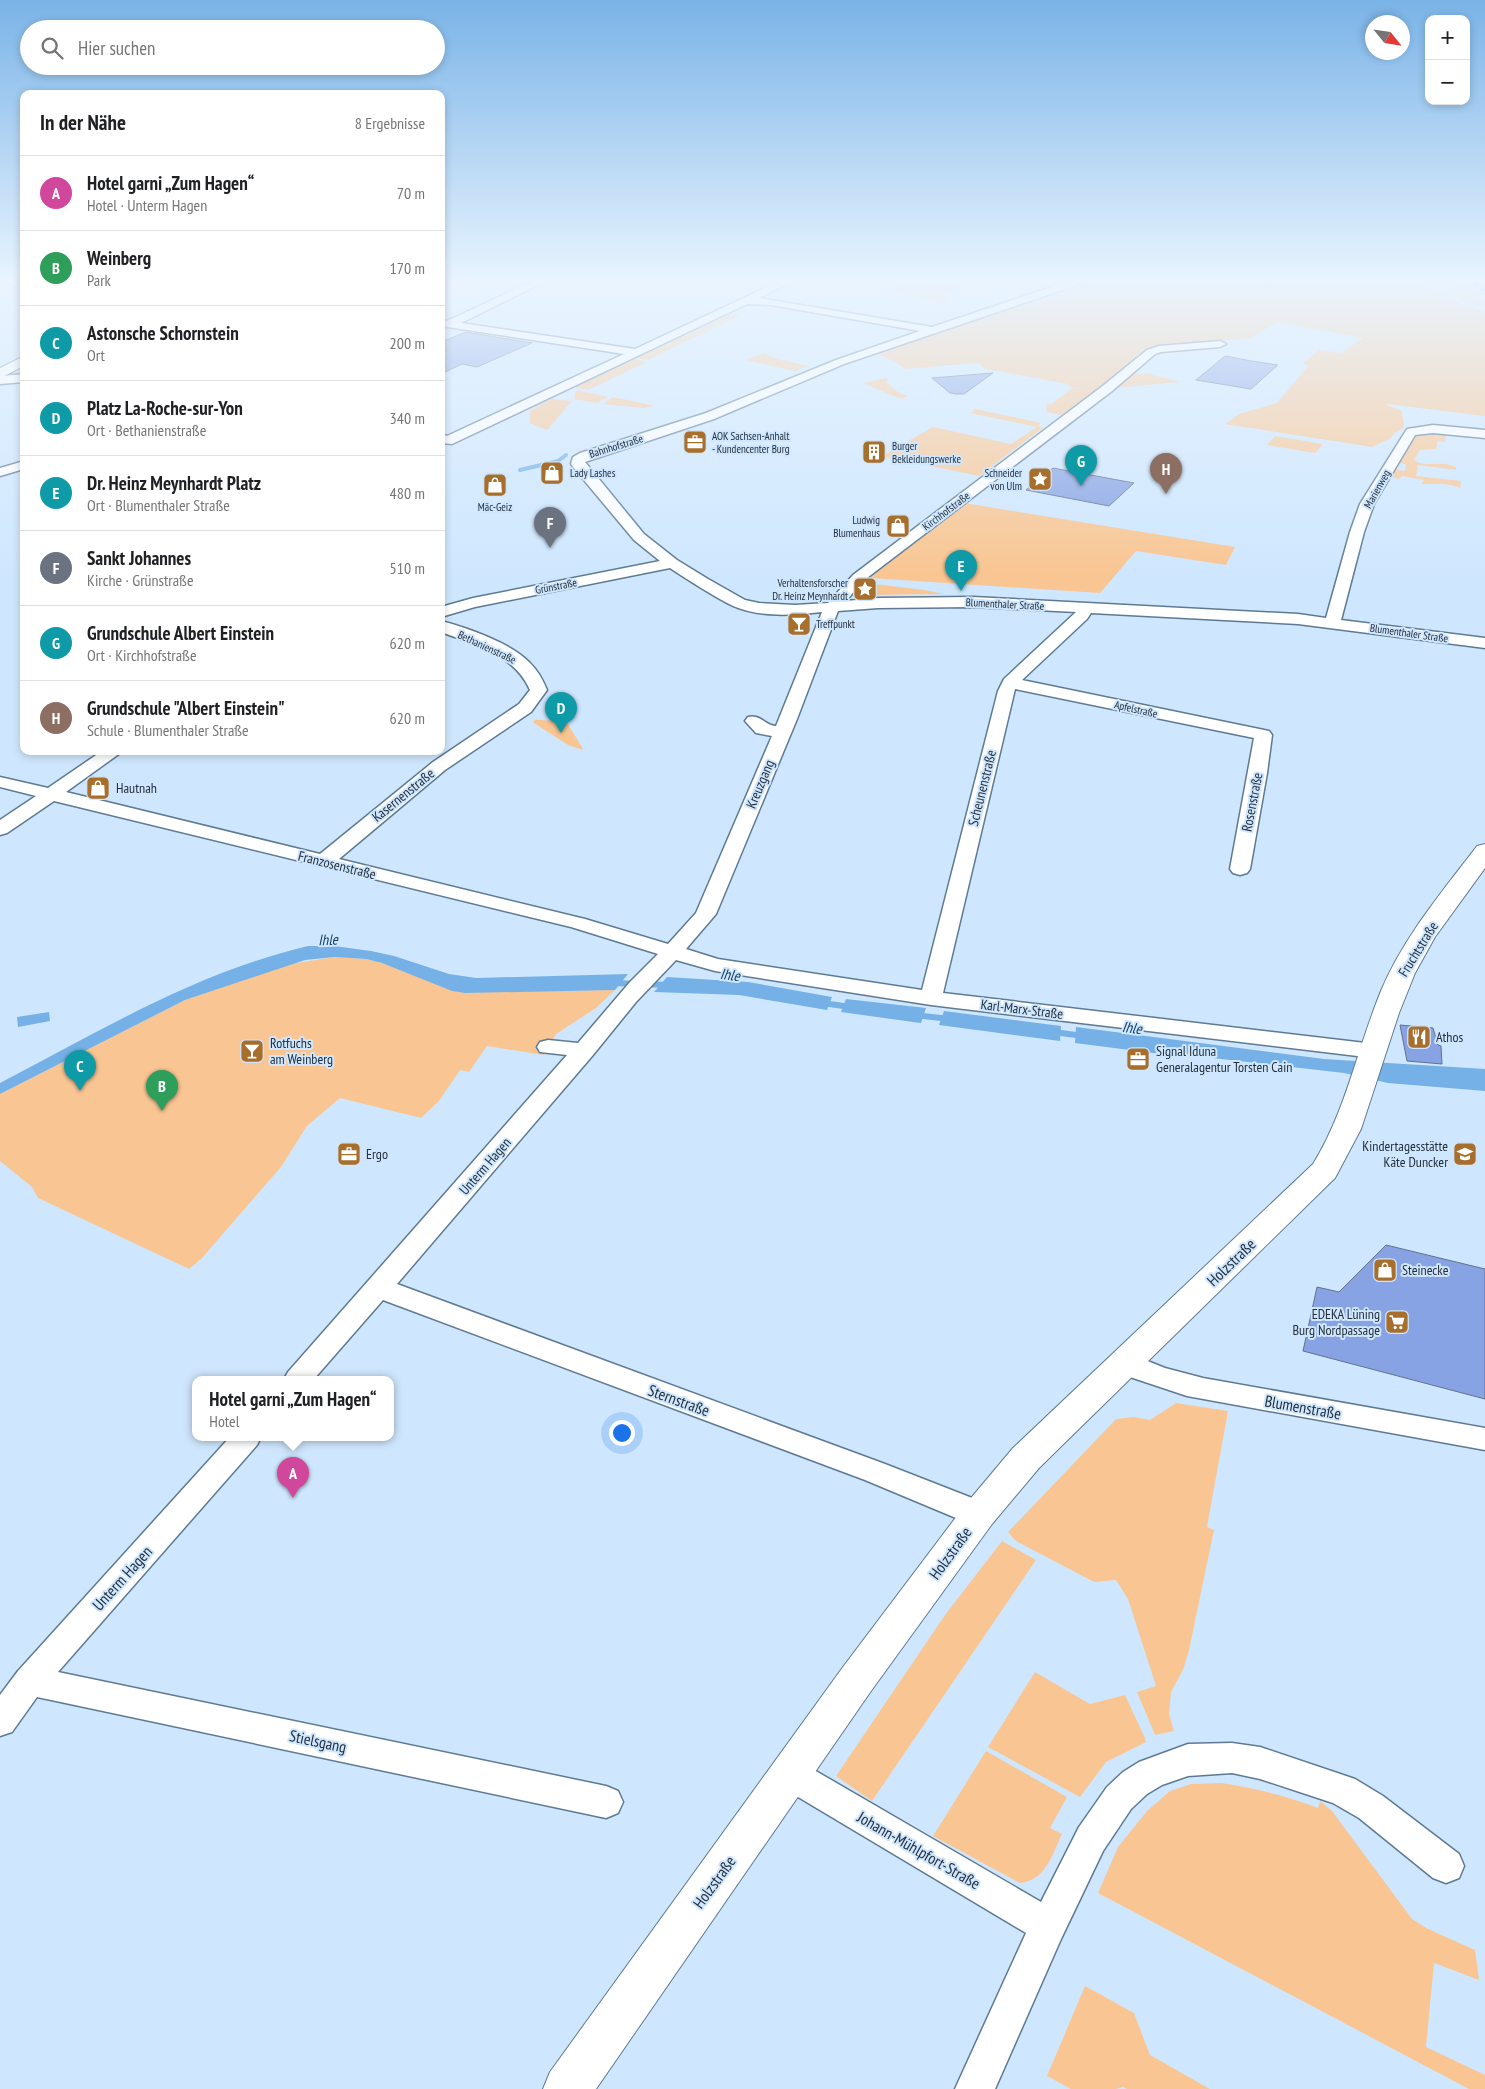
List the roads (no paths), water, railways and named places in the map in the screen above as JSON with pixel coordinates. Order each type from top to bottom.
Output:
[{"type":"street","points":[[445,440],[580,377]]},
{"type":"street","name":"Bahnhofstraße","points":[[579,464],[578,460],[585,456],[710,416],[803,377]]},
{"type":"street","name":"Kirchhofstraße","points":[[832,607],[858,578],[1120,377]]},
{"type":"street","points":[[0,380],[20,378]]},
{"type":"street","name":"Marienweg","points":[[1333,622],[1354,541],[1367,504],[1411,432],[1433,429],[1485,434]]},
{"type":"street","name":"Blumenthaler Straße","points":[[579,464],[639,536],[672,563],[728,596],[751,606],[783,610],[878,603],[950,602],[1086,608],[1333,622],[1485,643]]},
{"type":"street","points":[[0,472],[20,466]]},
{"type":"street","name":"Grünstraße","points":[[446,607],[672,563]]},
{"type":"street","name":"Kreuzgang","points":[[672,952],[706,914],[832,607]]},
{"type":"street","points":[[1010,683],[1080,618],[1086,608]]},
{"type":"street","name":"Bethanienstraße","points":[[445,628],[514,657],[528,670],[539,690],[525,708],[511,717]]},
{"type":"street","name":"Apfelstraße","points":[[1010,683],[1057,691],[1128,708],[1262,735]]},
{"type":"street","name":"Scheunenstraße","points":[[930,998],[1010,683]]},
{"type":"street","name":"Kasernenstraße","points":[[324,861],[439,766],[511,717]]},
{"type":"street","points":[[754,721],[763,730],[782,732]]},
{"type":"street","name":"Rosenstraße","points":[[1240,869],[1258,773],[1262,735]]},
{"type":"street","points":[[0,828],[108,755]]},
{"type":"street","name":"Franzosenstraße","points":[[0,782],[578,923],[672,952]]},
{"type":"street","name":"Fruchtstraße","points":[[1370,1063],[1394,990],[1405,966],[1485,851]]},
{"type":"street","name":"Karl-Marx-Straße","points":[[672,952],[715,965],[1370,1063]]},
{"type":"street","name":"Unterm Hagen","points":[[301,1376],[585,1050],[640,983],[672,952]]},
{"type":"street","points":[[548,1047],[585,1050]]},
{"type":"street","name":"Holzstraße","points":[[567,2089],[857,1679],[979,1514],[1026,1458],[1211,1282],[1324,1171],[1332,1160],[1370,1063]]},
{"type":"street","name":"Sternstraße","points":[[379,1288],[902,1482],[979,1514]]},
{"type":"street","name":"Blumenstraße","points":[[1125,1362],[1140,1370],[1170,1381],[1285,1405],[1485,1439]]},
{"type":"street","name":"Unterm Hagen","points":[[0,1721],[30,1681],[243,1441]]},
{"type":"street","name":"Stielsgang","points":[[30,1681],[606,1802]]},
{"type":"street","points":[[975,2089],[1048,1926],[1091,1839],[1119,1798],[1135,1783],[1151,1773],[1188,1760],[1232,1758],[1260,1763],[1343,1790],[1371,1807],[1446,1866]]},
{"type":"street","name":"Johann-Mühlpfort-Straße","points":[[790,1774],[1048,1926]]},
{"type":"water","points":[[308,946],[334,946],[371,951],[394,956],[449,974],[476,978],[628,974],[615,990],[465,993],[452,991],[382,963],[366,959],[335,957],[305,960],[185,1000],[0,1094],[0,1083],[112,1023],[227,971],[267,957]]},
{"type":"water","points":[[667,977],[748,982],[832,997],[827,1010],[739,995],[654,992]]},
{"type":"water","points":[[846,999],[926,1008],[921,1023],[841,1012]]},
{"type":"water","points":[[944,1011],[1061,1026],[1060,1041],[939,1025]]},
{"type":"water","points":[[49,1012],[50,1021],[18,1027],[17,1017]]},
{"type":"water","points":[[1076,1027],[1324,1059],[1485,1069],[1485,1091],[1388,1083],[1344,1073],[1186,1055],[1184,1057],[1075,1043]]},
{"type":"waterway","points":[[520,470],[558,461],[566,455]]},
{"type":"waterway","name":"Ihle","points":[[613,983],[668,985]]},
{"type":"waterway","name":"Ihle","points":[[822,1003],[851,1007]]},
{"type":"waterway","name":"Ihle","points":[[914,1015],[950,1019]]},
{"type":"waterway","name":"Ihle","points":[[1053,1032],[1084,1036]]},
{"type":"place","name":"AOK Sachsen-Anhalt - Kundencenter Burg","points":[[695,442]]},
{"type":"place","name":"Burger Bekleidungswerke","points":[[874,452]]},
{"type":"place","name":"Lady Lashes","points":[[552,473]]},
{"type":"place","name":"Schneider von Ulm","points":[[1040,479]]},
{"type":"place","name":"Mäc-Geiz","points":[[495,485]]},
{"type":"place","name":"Grundschule Albert Einstein","points":[[1081,486]]},
{"type":"place","name":"Grundschule \"Albert Einstein\"","points":[[1166,494]]},
{"type":"place","name":"Ludwig Blumenhaus","points":[[898,526]]},
{"type":"place","name":"Sankt Johannes","points":[[550,548]]},
{"type":"place","name":"Verhaltensforscher Dr. Heinz Meynhardt","points":[[865,589]]},
{"type":"place","name":"Dr. Heinz Meynhardt Platz","points":[[961,591]]},
{"type":"place","name":"Treffpunkt","points":[[799,624]]},
{"type":"place","name":"Platz La-Roche-sur-Yon","points":[[561,733]]},
{"type":"place","name":"Hautnah","points":[[98,788]]},
{"type":"place","name":"Athos","points":[[1419,1037]]},
{"type":"place","name":"Rotfuchs am Weinberg","points":[[252,1051]]},
{"type":"place","name":"Signal Iduna Generalagentur Torsten Cain","points":[[1138,1059]]},
{"type":"place","name":"Astonsche Schornstein","points":[[80,1091]]},
{"type":"place","name":"Weinberg","points":[[162,1111]]},
{"type":"place","name":"Ergo","points":[[349,1154]]},
{"type":"place","name":"Kindertagesstätte Käte Duncker","points":[[1465,1154]]},
{"type":"place","name":"Steinecke","points":[[1385,1270]]},
{"type":"place","name":"EDEKA Lüning Burg Nordpassage","points":[[1397,1322]]},
{"type":"place","name":"Hotel garni „Zum Hagen“","points":[[293,1498]]}]
